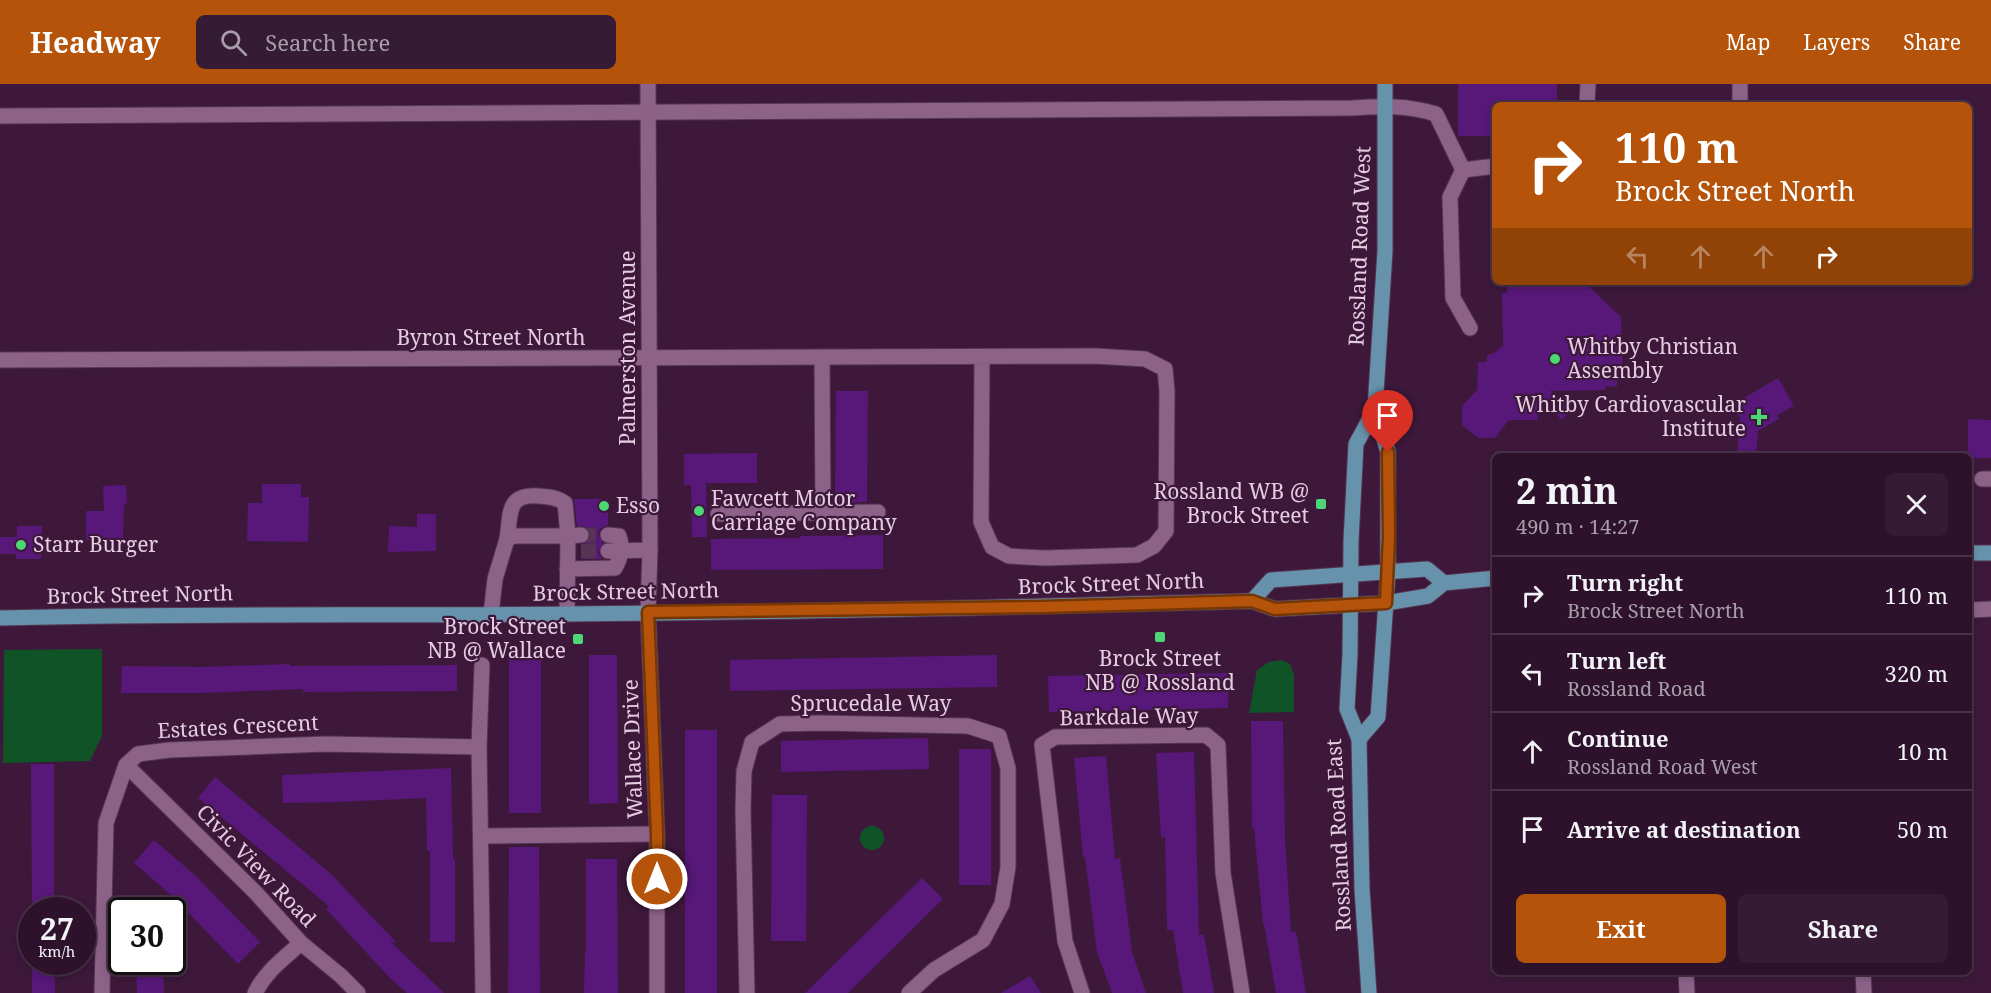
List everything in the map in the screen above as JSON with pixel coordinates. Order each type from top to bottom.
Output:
[{"type":"main road","name":"Rossland Road West","points":[[1385,84],[1385,251],[1375,409],[1388,452],[1386,603]]},
{"type":"main road","name":"Rossland Road West","points":[[1350,573],[1356,444],[1375,409]]},
{"type":"main road","points":[[1972,554],[1991,553]]},
{"type":"main road","points":[[1252,601],[1271,580],[1427,569],[1444,583]]},
{"type":"main road","name":"Rossland Road East","points":[[1350,573],[1347,709],[1359,740],[1362,889],[1369,993]]},
{"type":"main road","name":"Brock Street North","points":[[0,618],[567,614],[1043,607],[1252,601],[1275,609],[1386,603],[1428,597],[1444,583],[1492,578]]},
{"type":"main road","points":[[1359,740],[1378,717],[1386,603]]},
{"type":"street","name":"Palmerston Avenue","points":[[648,84],[650,358],[648,612]]},
{"type":"street","points":[[1587,102],[1588,84]]},
{"type":"street","points":[[1740,84],[1740,102]]},
{"type":"street","points":[[0,116],[1385,106],[1436,114],[1463,170]]},
{"type":"street","points":[[1463,170],[1492,166]]},
{"type":"street","points":[[1463,170],[1450,197],[1453,298],[1470,328]]},
{"type":"street","name":"Byron Street North","points":[[0,360],[1095,356],[1145,359],[1165,369],[1167,391],[1166,531],[1154,546],[1137,555],[1045,558],[1009,556],[992,547],[981,522],[982,357]]},
{"type":"street","points":[[822,358],[823,512]]},
{"type":"street","points":[[491,614],[495,579],[507,539],[513,505],[518,498],[527,495],[556,497],[565,503],[574,543],[567,569],[567,614]]},
{"type":"street","points":[[718,514],[878,512]]},
{"type":"street","points":[[567,569],[615,568],[615,551],[619,536],[608,535]]},
{"type":"street","points":[[507,539],[514,536],[574,543]]},
{"type":"street","points":[[615,551],[650,550]]},
{"type":"street","points":[[1972,610],[1991,609]]},
{"type":"street","name":"Wallace Drive","points":[[648,612],[657,834],[657,993]]},
{"type":"street","points":[[482,664],[479,747],[483,993]]},
{"type":"street","name":"Sprucedale Way","points":[[747,993],[744,771],[752,742],[780,724],[968,726],[999,736],[1008,768],[1008,867],[1002,904],[982,940],[934,970],[909,993]]},
{"type":"street","name":"Barkdale Way","points":[[1082,993],[1065,941],[1042,745],[1055,737],[1206,735],[1218,745],[1223,873],[1242,993]]},
{"type":"street","name":"Estates Crescent","points":[[126,765],[138,754],[169,750],[326,744],[479,747]]},
{"type":"street","points":[[102,993],[106,823],[126,765]]},
{"type":"street","name":"Civic View Road","points":[[126,765],[256,893],[301,944],[341,976],[358,993]]},
{"type":"street","points":[[482,836],[657,834]]},
{"type":"street","points":[[255,993],[273,967],[301,944]]},
{"type":"street","points":[[1686,975],[1686,993]]},
{"type":"street","points":[[1863,975],[1864,993]]},
{"type":"green space","points":[[102,649],[102,736],[90,761],[3,763],[4,650]]},
{"type":"green space","points":[[1282,660],[1290,664],[1294,675],[1294,712],[1249,713],[1257,670],[1269,662]]},
{"type":"green space","points":[[872,826],[877,827],[883,833],[883,843],[877,849],[872,850],[867,849],[861,843],[860,838],[861,833],[867,827]]},
{"type":"building","points":[[1458,84],[1557,84],[1557,102],[1492,102],[1492,136],[1458,136]]},
{"type":"building","name":"Whitby Christian Assembly","points":[[1507,285],[1587,285],[1621,317],[1623,380],[1617,380],[1617,386],[1605,387],[1605,390],[1550,391],[1570,411],[1562,420],[1537,396],[1538,420],[1509,420],[1495,438],[1478,438],[1462,425],[1462,406],[1477,390],[1478,362],[1487,362],[1487,355],[1503,346],[1502,293],[1507,293]]},
{"type":"building","name":"Whitby Cardiovascular Institute","points":[[1778,378],[1794,406],[1777,415],[1779,419],[1758,431],[1756,453],[1737,453],[1740,418],[1732,405]]},
{"type":"building","points":[[836,391],[868,391],[867,502],[835,503]]},
{"type":"building","points":[[1968,419],[1991,420],[1991,458],[1972,458],[1972,453],[1968,453]]},
{"type":"building","name":"Fawcett Motor Carriage Company","points":[[757,453],[757,483],[706,483],[707,537],[692,537],[691,485],[684,485],[684,454]]},
{"type":"building","points":[[262,484],[301,484],[301,497],[309,497],[308,542],[247,541],[248,503],[262,503]]},
{"type":"building","points":[[126,485],[127,504],[124,504],[123,541],[86,540],[86,511],[104,511],[103,486]]},
{"type":"building","points":[[574,499],[608,499],[608,525],[600,529],[598,534],[603,543],[598,552],[602,559],[581,559],[581,545],[587,543],[591,534],[586,527],[577,526]]},
{"type":"building","points":[[417,514],[436,514],[436,551],[388,552],[389,526],[417,527]]},
{"type":"building","name":"Starr Burger","points":[[17,526],[42,526],[41,559],[16,559],[16,554],[0,554],[0,537],[17,537]]},
{"type":"building","points":[[883,535],[883,569],[711,570],[711,539]]},
{"type":"building","points":[[589,655],[617,655],[618,803],[589,804]]},
{"type":"building","points":[[997,655],[997,687],[730,691],[730,660]]},
{"type":"building","points":[[509,656],[541,656],[541,813],[509,813]]},
{"type":"building","points":[[290,664],[290,666],[457,665],[457,691],[303,692],[303,689],[121,693],[122,666],[201,667]]},
{"type":"building","points":[[1228,673],[1228,708],[1049,712],[1048,676]]},
{"type":"building","points":[[1251,721],[1283,721],[1285,840],[1291,932],[1296,931],[1306,993],[1276,993],[1263,924],[1254,828],[1252,828]]},
{"type":"building","points":[[685,730],[717,730],[717,993],[685,993]]},
{"type":"building","points":[[928,738],[929,769],[781,772],[781,741]]},
{"type":"building","points":[[959,749],[991,749],[991,885],[959,885]]},
{"type":"building","points":[[1194,752],[1199,935],[1204,935],[1214,993],[1183,993],[1173,930],[1167,930],[1165,837],[1161,837],[1156,753]]},
{"type":"building","points":[[1106,756],[1115,859],[1120,858],[1132,952],[1146,993],[1112,993],[1097,952],[1085,857],[1083,857],[1074,758]]},
{"type":"building","points":[[31,764],[54,764],[54,897],[32,897]]},
{"type":"building","points":[[451,768],[453,859],[455,859],[455,942],[430,942],[430,851],[427,851],[426,798],[283,803],[282,775]]},
{"type":"building","points":[[215,777],[331,874],[396,942],[391,942],[444,993],[407,993],[390,978],[326,909],[329,906],[198,798]]},
{"type":"building","points":[[772,795],[807,795],[806,941],[771,941]]},
{"type":"building","points":[[154,840],[196,876],[260,942],[238,964],[186,910],[186,897],[173,897],[134,863]]},
{"type":"building","points":[[509,847],[539,847],[540,993],[508,993]]},
{"type":"building","points":[[586,859],[617,859],[618,993],[584,993]]},
{"type":"building","points":[[922,878],[943,899],[848,993],[805,993]]},
{"type":"building","points":[[32,975],[54,975],[55,993],[32,993]]},
{"type":"building","points":[[136,975],[163,975],[164,993],[137,993]]},
{"type":"building","points":[[1030,976],[1041,993],[1001,993]]},
{"type":"tunnel","points":[[581,535],[608,535]]},
{"type":"tunnel","points":[[581,551],[608,551]]},
{"type":"place","name":"Whitby Christian Assembly","points":[[1555,359]]},
{"type":"place","name":"Whitby Cardiovascular Institute","points":[[1759,417]]},
{"type":"place","name":"Rossland WB @ Brock Street","points":[[1321,504]]},
{"type":"place","name":"Esso","points":[[604,506]]},
{"type":"place","name":"Fawcett Motor Carriage Company","points":[[699,511]]},
{"type":"place","name":"Starr Burger","points":[[21,545]]},
{"type":"place","name":"Brock Street NB @ Rossland","points":[[1160,637]]},
{"type":"place","name":"Brock Street NB @ Wallace","points":[[578,639]]},
{"type":"route","points":[[657,879],[648,612],[1043,607],[1252,601],[1275,609],[1386,603],[1389,537],[1388,452]]}]
